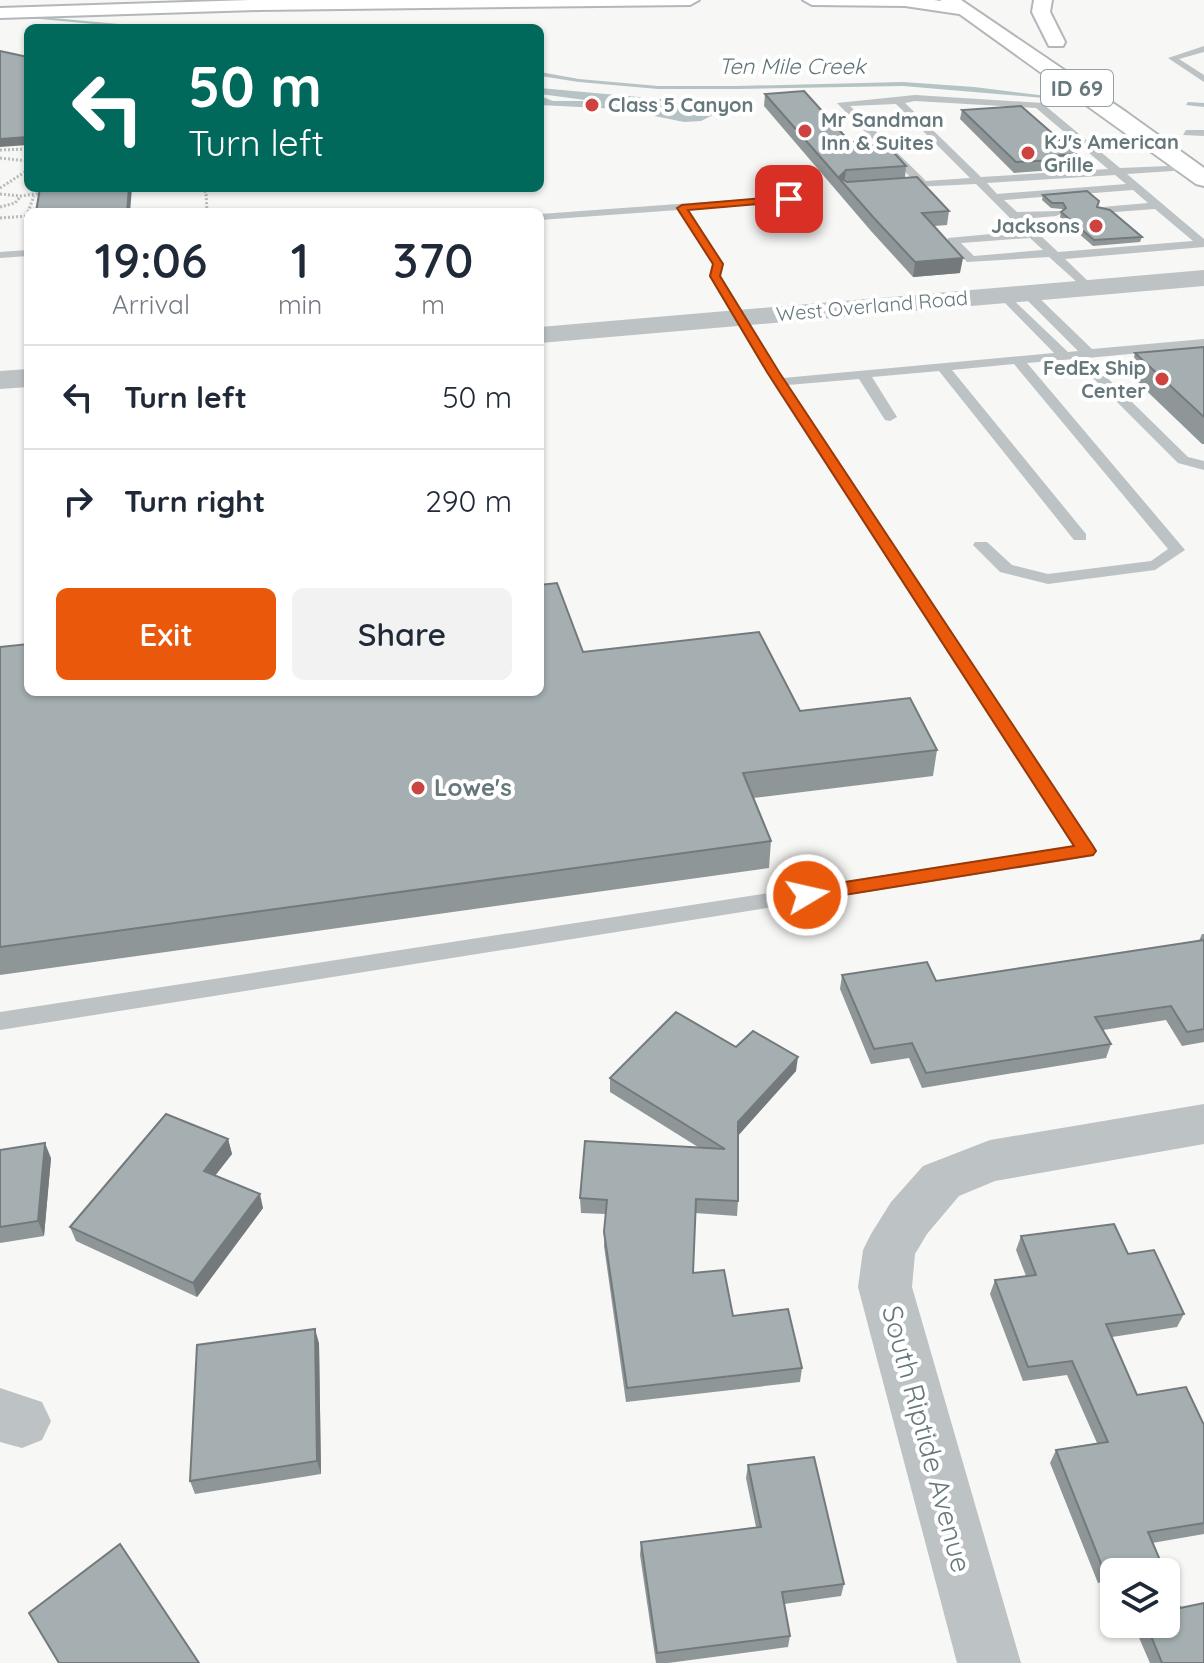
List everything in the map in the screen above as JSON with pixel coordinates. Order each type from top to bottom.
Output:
[{"type":"main road","points":[[0,4],[89,0]]},
{"type":"main road","points":[[0,13],[259,5],[690,0]]},
{"type":"main road","points":[[812,0],[954,4]]},
{"type":"main road","name":"ID 69","points":[[1020,17],[1062,46],[1041,12],[1043,0]]},
{"type":"main road","name":"ID 69","points":[[954,4],[1119,116],[1196,173]]},
{"type":"main road","points":[[1186,129],[1204,147]]},
{"type":"street","name":"West Overland Road","points":[[544,335],[1204,278]]},
{"type":"street","points":[[0,380],[24,378]]},
{"type":"street","name":"South Riptide Avenue","points":[[989,1663],[885,1287],[889,1250],[909,1218],[941,1181],[990,1161],[1204,1124]]},
{"type":"lane","points":[[1204,49],[1172,58],[1204,79]]},
{"type":"lane","points":[[924,185],[842,103],[915,98],[1039,105],[1204,247]]},
{"type":"lane","points":[[898,101],[1088,288]]},
{"type":"lane","points":[[877,188],[1114,172],[1196,173]]},
{"type":"lane","points":[[994,197],[1133,187]]},
{"type":"lane","points":[[544,217],[815,197]]},
{"type":"lane","points":[[1091,201],[1145,197]]},
{"type":"lane","points":[[1010,212],[1046,205]]},
{"type":"lane","points":[[1102,210],[1156,206]]},
{"type":"lane","points":[[0,1021],[1086,851],[779,382],[715,276],[718,264],[682,208]]},
{"type":"lane","points":[[1010,212],[1056,213]]},
{"type":"lane","points":[[1033,234],[952,240],[971,260],[1204,247]]},
{"type":"lane","points":[[1136,239],[1190,234]]},
{"type":"lane","points":[[1054,254],[1089,242]]},
{"type":"lane","points":[[1141,257],[1204,247]]},
{"type":"lane","points":[[0,255],[24,253]]},
{"type":"lane","points":[[1054,254],[1094,261]]},
{"type":"lane","points":[[1015,294],[1183,460],[1204,466]]},
{"type":"lane","points":[[1015,294],[1077,355]]},
{"type":"lane","points":[[779,382],[1204,343]]},
{"type":"lane","points":[[981,545],[1006,569],[1048,579],[1155,565],[1177,550],[1017,360]]},
{"type":"lane","points":[[942,367],[1080,537]]},
{"type":"lane","points":[[863,374],[890,417]]},
{"type":"path","points":[[0,150],[24,149]]},
{"type":"path","points":[[0,158],[24,161]]},
{"type":"path","points":[[0,188],[24,173]]},
{"type":"path","points":[[0,194],[34,196],[47,192]]},
{"type":"path","points":[[0,207],[15,203],[21,196]]},
{"type":"path","points":[[30,208],[34,196]]},
{"type":"path","points":[[0,218],[24,215]]},
{"type":"shaded area","name":"Class 5 Canyon","points":[[544,88],[660,99],[698,107],[713,115],[701,121],[684,122],[620,109],[544,105],[544,98],[553,101],[593,101],[544,95]]},
{"type":"building","points":[[0,51],[24,56],[24,137],[0,139]]},
{"type":"building","points":[[804,91],[850,142],[860,142],[865,146],[887,145],[906,166],[846,170],[839,177],[847,182],[917,177],[949,211],[922,213],[963,258],[915,262],[873,217],[765,94]]},
{"type":"building","points":[[1021,106],[1076,154],[1051,156],[1056,160],[1016,162],[962,110]]},
{"type":"building","name":"Jacksons","points":[[1087,191],[1099,201],[1097,207],[1110,210],[1142,237],[1094,240],[1061,212],[1066,208],[1063,203],[1052,203],[1043,195]]},
{"type":"building","points":[[39,192],[129,192],[127,208],[37,208]]},
{"type":"building","points":[[1204,347],[1204,417],[1135,353]]},
{"type":"building","name":"Lowe's","points":[[557,583],[583,652],[759,632],[800,711],[910,698],[937,750],[743,773],[771,841],[0,947],[0,647],[24,644],[24,696],[544,696],[544,585]]},
{"type":"building","points":[[1204,940],[1204,1029],[1187,1032],[1171,1006],[1095,1017],[1111,1044],[926,1073],[912,1043],[874,1049],[842,975],[927,962],[936,981]]},
{"type":"building","points":[[676,1012],[736,1047],[753,1031],[798,1057],[738,1122],[738,1201],[696,1199],[693,1273],[724,1270],[733,1316],[788,1309],[802,1368],[627,1388],[604,1232],[607,1200],[580,1198],[585,1141],[725,1149],[610,1078]]},
{"type":"building","points":[[166,1114],[228,1139],[204,1171],[260,1194],[193,1283],[70,1227]]},
{"type":"building","points":[[45,1143],[38,1221],[0,1227],[0,1150]]},
{"type":"building","points":[[1114,1224],[1128,1254],[1154,1250],[1184,1314],[1106,1324],[1137,1395],[1186,1387],[1204,1425],[1204,1523],[1148,1532],[1159,1558],[1100,1558],[1100,1561],[1056,1450],[1108,1442],[1072,1361],[1028,1367],[995,1280],[1036,1275],[1021,1236]]},
{"type":"building","points":[[315,1329],[317,1461],[190,1481],[197,1345]]},
{"type":"building","points":[[814,1457],[844,1584],[782,1592],[790,1636],[657,1653],[641,1542],[761,1527],[748,1465]]},
{"type":"building","points":[[120,1544],[199,1663],[59,1663],[29,1613]]},
{"type":"building","points":[[1204,1603],[1204,1663],[1162,1663],[1152,1638],[1180,1638],[1180,1608]]},
{"type":"waterway","name":"Ten Mile Creek","points":[[31,17],[108,24]]},
{"type":"waterway","name":"Ten Mile Creek","points":[[544,75],[579,81],[658,87],[903,84],[1044,96]]},
{"type":"waterway","name":"Ten Mile Creek","points":[[1188,104],[1204,105]]},
{"type":"place","name":"Class 5 Canyon","points":[[592,105]]},
{"type":"place","name":"Mr Sandman Inn & Suites","points":[[805,131]]},
{"type":"place","name":"KJ's American Grille","points":[[1028,153]]},
{"type":"place","name":"Jacksons","points":[[1096,226]]},
{"type":"place","name":"FedEx Ship Center","points":[[1162,379]]},
{"type":"place","name":"Lowe's","points":[[418,788]]},
{"type":"route","points":[[789,199],[682,208],[718,264],[715,276],[773,372],[879,529],[1086,851],[807,895]]}]
